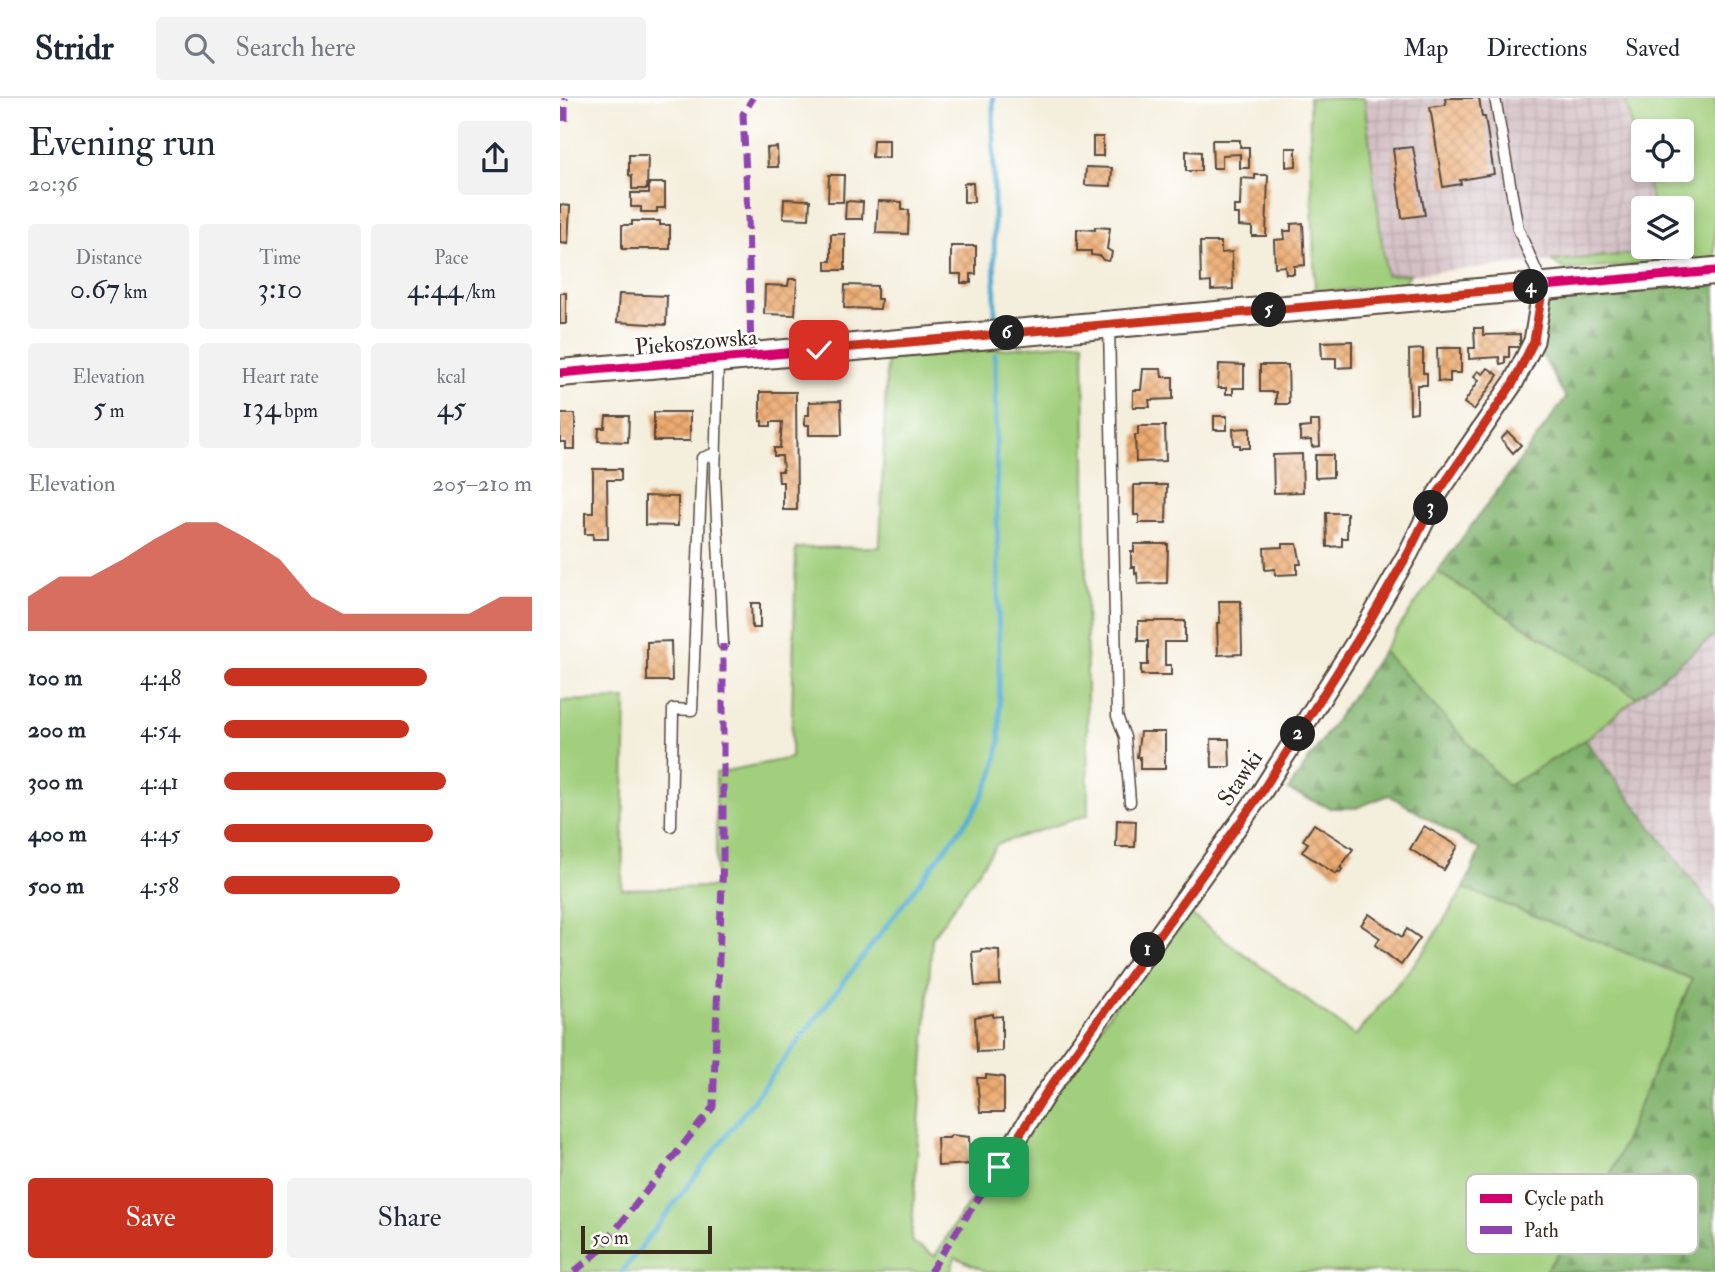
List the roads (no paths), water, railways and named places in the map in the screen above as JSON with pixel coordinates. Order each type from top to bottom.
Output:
[{"type":"main road","name":"Piekoszowska","points":[[560,373],[1715,271]]},
{"type":"street","name":"Stawki","points":[[999,1167],[1048,1090],[1261,793],[1369,622],[1409,552],[1438,493],[1513,383],[1534,341],[1543,286]]},
{"type":"lane","points":[[1495,98],[1518,229],[1543,286]]},
{"type":"lane","points":[[1109,324],[1117,716],[1125,737],[1130,802]]},
{"type":"lane","points":[[718,359],[716,453],[723,644]]},
{"type":"lane","points":[[671,826],[673,709],[692,710],[702,458],[716,453]]},
{"type":"waterway","points":[[993,98],[995,320]]},
{"type":"waterway","points":[[622,1272],[975,810],[993,775],[1000,742],[995,355]]}]
